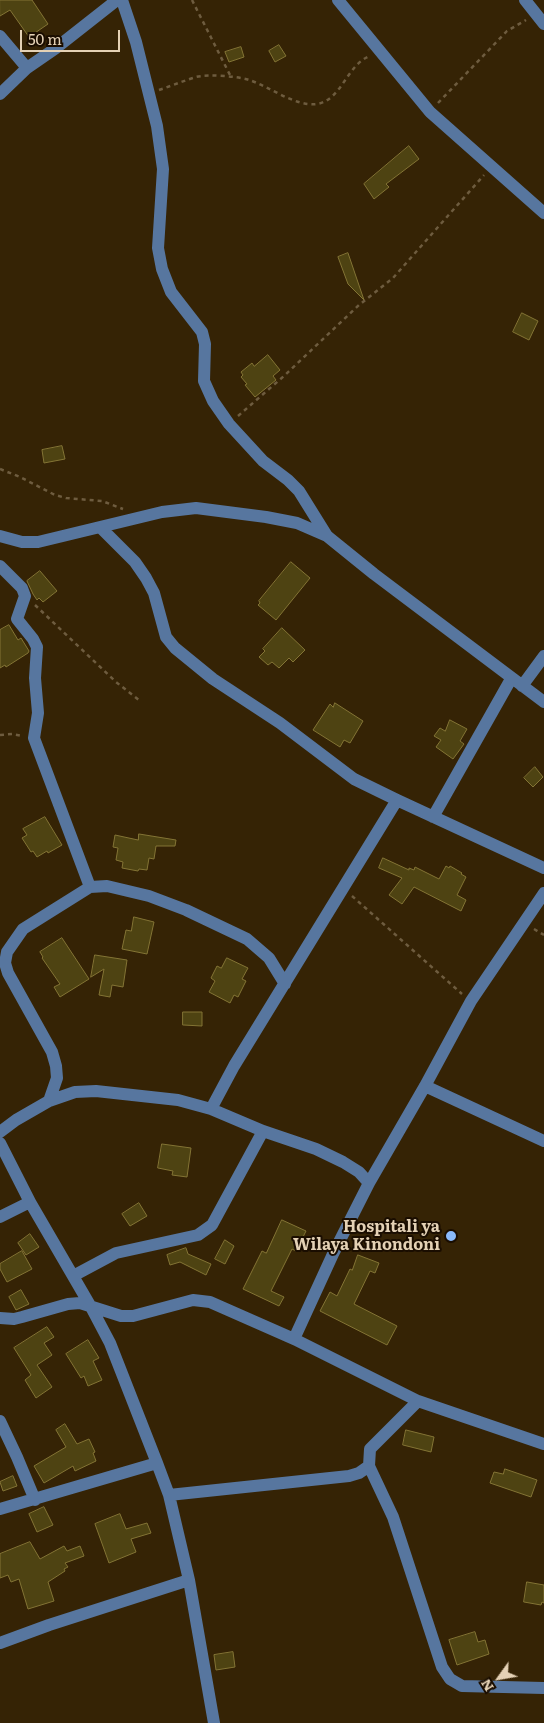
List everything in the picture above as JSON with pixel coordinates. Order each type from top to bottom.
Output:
[{"type":"street","points":[[0,94],[27,68],[117,0]]},
{"type":"street","points":[[122,0],[136,42],[157,126],[163,169],[158,248],[162,269],[171,292],[202,332],[205,344],[204,381],[213,402],[229,424],[263,461],[299,491],[327,536]]},
{"type":"street","points":[[338,0],[430,112],[544,213]]},
{"type":"street","points":[[525,0],[543,23]]},
{"type":"street","points":[[0,36],[27,68]]},
{"type":"street","points":[[0,536],[22,542],[38,542],[162,512],[196,508],[297,523],[327,536],[511,679],[544,702]]},
{"type":"street","points":[[101,528],[135,562],[146,578],[154,593],[166,637],[175,648],[213,679],[280,723],[354,779],[544,868]]},
{"type":"street","points":[[0,566],[22,588],[25,596],[17,619],[33,639],[36,647],[35,678],[38,713],[34,738],[90,886]]},
{"type":"street","points":[[522,686],[544,656]]},
{"type":"street","points":[[433,817],[511,679]]},
{"type":"street","points":[[211,1108],[234,1066],[286,984],[342,887],[397,800]]},
{"type":"street","points":[[49,1101],[57,1078],[52,1052],[19,995],[4,963],[7,952],[22,930],[90,886],[107,886],[149,896],[186,910],[247,939],[269,958],[286,984]]},
{"type":"street","points":[[294,1339],[332,1254],[369,1183],[471,1001],[544,893]]},
{"type":"street","points":[[425,1086],[544,1141]]},
{"type":"street","points":[[0,1132],[16,1120],[49,1101],[75,1092],[96,1091],[178,1100],[211,1108],[263,1131],[316,1149],[344,1162],[359,1172],[369,1183]]},
{"type":"street","points":[[73,1276],[116,1253],[198,1235],[212,1225],[263,1131]]},
{"type":"street","points":[[0,1143],[30,1202],[110,1343],[169,1495],[189,1580],[214,1723]]},
{"type":"street","points":[[0,1217],[30,1202]]},
{"type":"street","points":[[0,1318],[22,1317],[68,1304],[80,1303],[121,1316],[133,1316],[193,1300],[210,1302],[294,1339],[418,1401],[544,1444]]},
{"type":"street","points":[[418,1401],[370,1449],[369,1466],[393,1517],[442,1667],[450,1679],[462,1686],[544,1688]]},
{"type":"street","points":[[0,1421],[35,1500]]},
{"type":"street","points":[[0,1509],[157,1463]]},
{"type":"street","points":[[169,1495],[348,1476],[359,1473],[369,1466]]},
{"type":"street","points":[[0,1643],[189,1580]]},
{"type":"path","points":[[192,0],[231,77]]},
{"type":"path","points":[[430,112],[507,31],[527,19],[543,23]]},
{"type":"path","points":[[149,93],[198,77],[231,77],[247,79],[286,97],[305,103],[316,104],[332,96],[363,59],[382,54]]},
{"type":"path","points":[[229,424],[359,306],[393,278],[492,167]]},
{"type":"path","points":[[0,469],[55,495],[66,498],[102,501],[145,516]]},
{"type":"path","points":[[25,596],[110,677],[139,700]]},
{"type":"path","points":[[0,736],[12,734],[34,738]]},
{"type":"path","points":[[342,887],[471,1001]]},
{"type":"building","points":[[0,0],[32,0],[48,24],[29,37],[10,10],[0,16]]},
{"type":"building","points":[[279,45],[286,56],[275,62],[269,51]]},
{"type":"building","points":[[241,47],[244,57],[229,62],[225,52]]},
{"type":"building","points":[[409,146],[419,159],[386,184],[389,187],[374,199],[364,184]]},
{"type":"building","points":[[348,253],[364,300],[348,284],[338,257]]},
{"type":"building","points":[[522,313],[538,321],[529,340],[513,332]]},
{"type":"building","points":[[268,355],[280,370],[273,376],[276,380],[255,397],[245,385],[247,384],[241,377],[243,375],[241,372],[252,363],[254,366]]},
{"type":"building","points":[[62,446],[65,459],[44,463],[42,450]]},
{"type":"building","points":[[291,562],[310,578],[276,620],[258,605],[259,601]]},
{"type":"building","points":[[40,571],[57,591],[43,602],[39,598],[37,600],[27,581]]},
{"type":"building","points":[[9,625],[18,640],[21,638],[29,651],[6,667],[5,665],[0,668],[0,630]]},
{"type":"building","points":[[282,628],[305,650],[293,662],[289,658],[279,668],[272,662],[268,665],[259,657],[265,651],[263,649]]},
{"type":"building","points":[[335,703],[363,721],[350,743],[344,740],[340,747],[313,730],[330,704],[333,707]]},
{"type":"building","points":[[450,720],[467,729],[460,741],[464,744],[453,759],[436,747],[441,740],[434,736],[440,728],[445,731]]},
{"type":"building","points":[[535,767],[543,777],[533,787],[524,778]]},
{"type":"building","points":[[45,817],[62,845],[37,857],[33,851],[31,852],[22,838],[27,835],[23,829]]},
{"type":"building","points":[[139,834],[176,840],[175,846],[156,846],[154,859],[149,858],[147,870],[139,869],[138,871],[122,868],[123,862],[116,860],[118,848],[113,847],[115,835],[138,840]]},
{"type":"building","points":[[383,858],[409,870],[409,868],[414,870],[415,867],[439,879],[446,866],[449,868],[450,866],[462,873],[466,877],[457,895],[466,900],[461,911],[414,887],[402,904],[389,895],[402,878],[379,868]]},
{"type":"building","points":[[134,917],[154,922],[147,954],[122,949],[126,930],[131,931]]},
{"type":"building","points":[[62,938],[89,979],[60,997],[54,987],[60,984],[40,952]]},
{"type":"building","points":[[95,955],[127,960],[123,987],[112,985],[110,997],[99,995],[104,969],[91,977]]},
{"type":"building","points":[[227,958],[248,968],[242,979],[246,981],[238,997],[234,995],[230,1003],[209,992],[215,981],[211,978],[217,966],[221,968]]},
{"type":"building","points":[[183,1012],[202,1012],[202,1026],[183,1025]]},
{"type":"building","points":[[162,1144],[191,1148],[187,1177],[172,1175],[173,1171],[158,1168]]},
{"type":"building","points":[[139,1203],[147,1216],[130,1226],[122,1214]]},
{"type":"building","points":[[282,1220],[306,1231],[296,1251],[292,1249],[271,1291],[284,1297],[279,1306],[243,1289],[262,1251],[266,1253]]},
{"type":"building","points":[[30,1234],[39,1247],[26,1255],[18,1243]]},
{"type":"building","points":[[225,1240],[234,1246],[225,1264],[215,1259]]},
{"type":"building","points":[[186,1248],[188,1254],[211,1264],[206,1275],[180,1262],[170,1265],[167,1255]]},
{"type":"building","points":[[22,1251],[32,1269],[7,1282],[0,1269],[0,1264]]},
{"type":"building","points":[[358,1255],[379,1263],[375,1273],[370,1271],[354,1304],[397,1326],[387,1345],[320,1311],[330,1292],[337,1296]]},
{"type":"building","points":[[21,1290],[29,1304],[16,1310],[9,1297]]},
{"type":"building","points":[[47,1327],[54,1337],[44,1343],[52,1355],[37,1365],[52,1387],[36,1398],[25,1380],[31,1375],[14,1348]]},
{"type":"building","points":[[88,1340],[99,1358],[93,1361],[102,1380],[88,1386],[84,1376],[81,1378],[66,1354]]},
{"type":"building","points":[[65,1424],[77,1444],[89,1439],[95,1452],[93,1453],[96,1461],[75,1471],[73,1466],[44,1483],[34,1466],[66,1447],[56,1430]]},
{"type":"building","points":[[406,1430],[434,1437],[431,1452],[403,1445]]},
{"type":"building","points":[[505,1469],[537,1480],[531,1497],[490,1483],[494,1472],[503,1474]]},
{"type":"building","points":[[13,1476],[17,1486],[3,1491],[0,1482]]},
{"type":"building","points":[[44,1507],[53,1525],[37,1532],[29,1514]]},
{"type":"building","points":[[120,1514],[126,1529],[147,1523],[151,1533],[131,1539],[136,1552],[109,1563],[95,1524]]},
{"type":"building","points":[[30,1542],[40,1559],[64,1546],[67,1551],[80,1546],[84,1556],[65,1563],[68,1567],[64,1569],[65,1571],[48,1582],[54,1601],[28,1609],[19,1579],[11,1582],[8,1575],[0,1578],[0,1554]]},
{"type":"building","points":[[527,1582],[544,1585],[544,1603],[542,1602],[541,1605],[524,1602]]},
{"type":"building","points":[[475,1632],[478,1642],[485,1640],[489,1654],[457,1665],[449,1640]]},
{"type":"building","points":[[233,1652],[235,1667],[216,1670],[214,1655]]},
{"type":"place","name":"Hospitali ya Wilaya Kinondoni","points":[[451,1236]]}]
